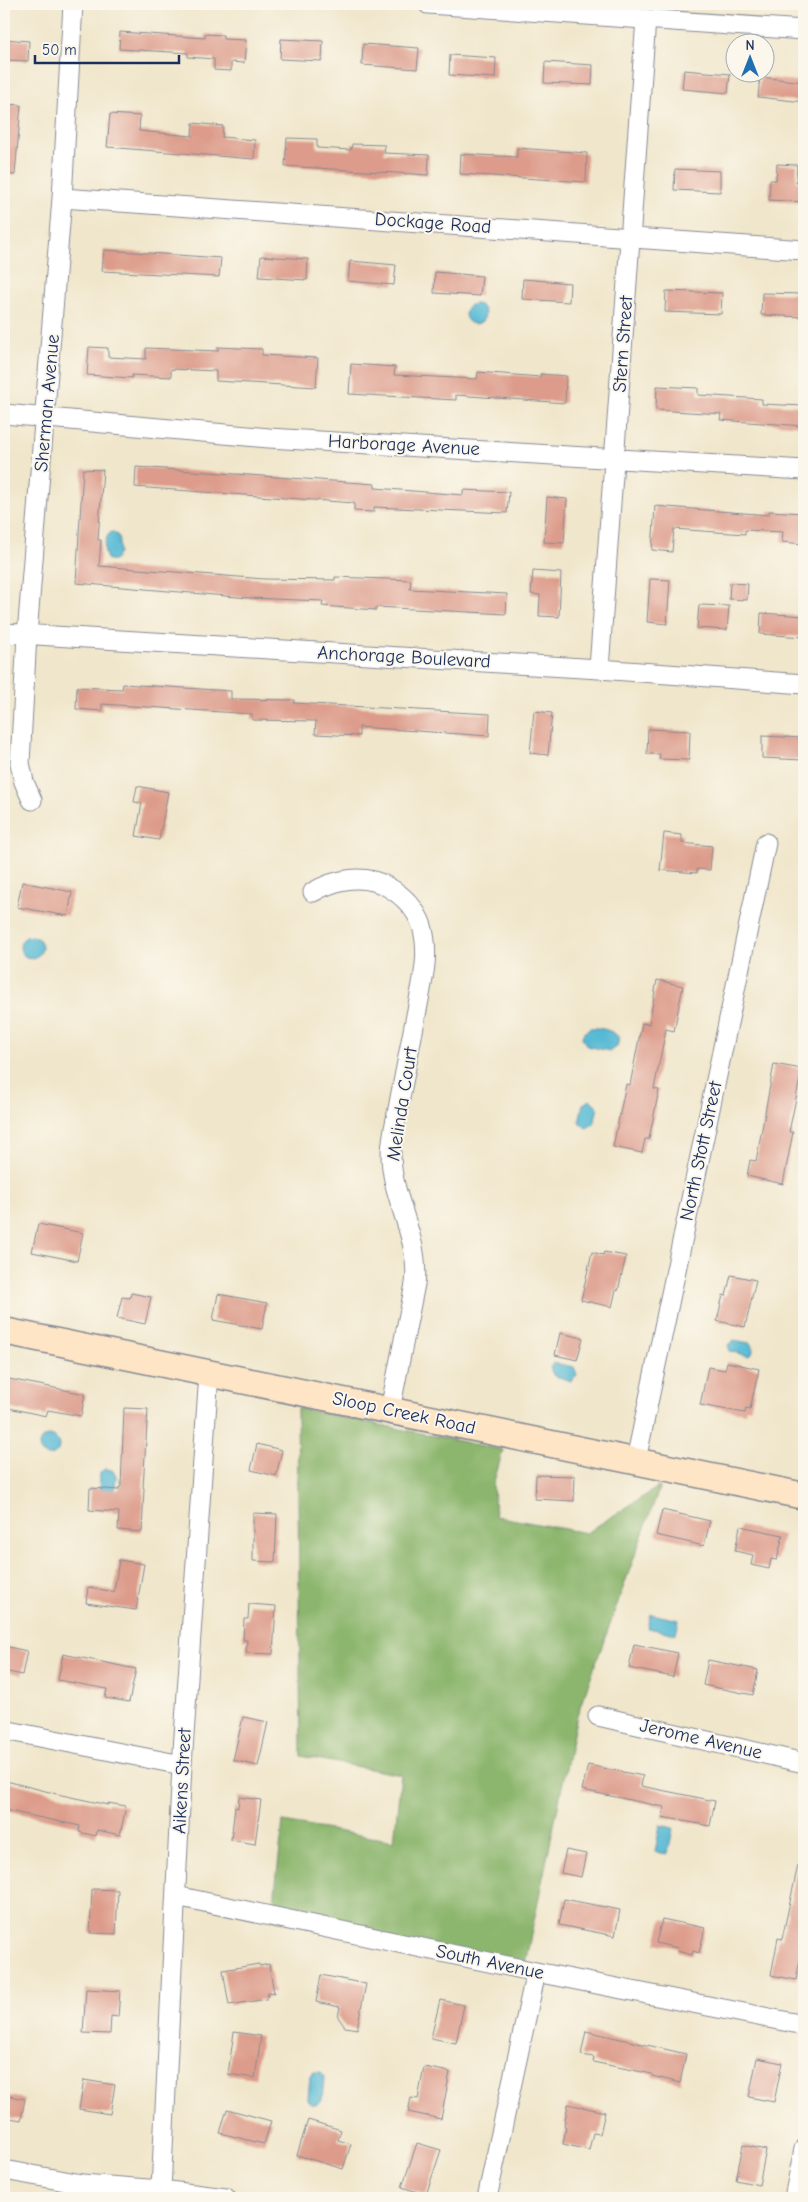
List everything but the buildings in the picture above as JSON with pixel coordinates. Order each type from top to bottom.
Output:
[{"type":"street","name":"Sherman Avenue","points":[[32,800],[24,782],[20,764],[27,635],[46,417],[62,198],[73,4]]},
{"type":"street","points":[[428,4],[804,30]]},
{"type":"street","name":"Stern Street","points":[[599,669],[616,458],[646,19]]},
{"type":"street","name":"Dockage Road","points":[[62,198],[804,250]]},
{"type":"street","name":"Harborage Avenue","points":[[4,414],[269,438],[804,470]]},
{"type":"street","name":"Anchorage Boulevard","points":[[4,633],[599,669],[804,684]]},
{"type":"street","name":"North Stott Street","points":[[636,1460],[766,842]]},
{"type":"street","name":"Melinda Court","points":[[313,892],[340,880],[369,880],[384,884],[397,892],[411,906],[422,926],[425,940],[425,973],[391,1152],[394,1184],[412,1241],[416,1264],[415,1284],[390,1410]]},
{"type":"street","name":"Sloop Creek Road","points":[[4,1330],[804,1496]]},
{"type":"street","name":"Aikens Street","points":[[161,2190],[182,1765],[209,1373]]},
{"type":"street","name":"Jerome Avenue","points":[[598,1716],[804,1762]]},
{"type":"street","points":[[4,1730],[182,1765]]},
{"type":"street","name":"South Avenue","points":[[176,1896],[536,1972],[804,2025]]},
{"type":"street","points":[[487,2198],[536,1972]]},
{"type":"street","points":[[794,2198],[804,2149]]},
{"type":"street","points":[[4,2170],[82,2184],[161,2190],[226,2198]]},
{"type":"green space","points":[[297,1408],[503,1450],[493,1485],[495,1516],[586,1533],[660,1486],[577,1715],[523,1973],[272,1919],[283,1822],[394,1841],[401,1775],[301,1756]]},
{"type":"water","points":[[471,304],[479,304],[485,310],[485,318],[479,324],[471,324],[465,318],[465,310]]},
{"type":"water","points":[[111,532],[114,532],[119,537],[119,553],[115,560],[108,560],[104,550],[105,542]]},
{"type":"water","points":[[31,936],[39,939],[42,947],[39,955],[31,958],[23,955],[20,947],[23,939]]},
{"type":"water","points":[[589,1028],[610,1031],[617,1035],[619,1038],[617,1047],[610,1051],[587,1046],[582,1038]]},
{"type":"water","points":[[591,1100],[598,1107],[594,1124],[586,1128],[579,1122],[583,1104]]},
{"type":"water","points":[[733,1340],[750,1343],[754,1348],[752,1354],[748,1356],[730,1351],[728,1345]]},
{"type":"water","points":[[554,1363],[574,1367],[577,1375],[571,1381],[553,1375],[550,1367]]},
{"type":"water","points":[[49,1436],[56,1439],[59,1446],[56,1453],[49,1456],[42,1453],[39,1446],[42,1439]]},
{"type":"water","points":[[104,1469],[112,1470],[116,1475],[114,1497],[99,1497],[100,1473]]},
{"type":"water","points":[[651,1614],[679,1620],[676,1634],[648,1628]]},
{"type":"water","points":[[660,1825],[673,1828],[668,1854],[655,1852]]},
{"type":"water","points":[[314,2072],[321,2072],[324,2077],[322,2100],[317,2104],[312,2104],[308,2099],[310,2076]]}]
